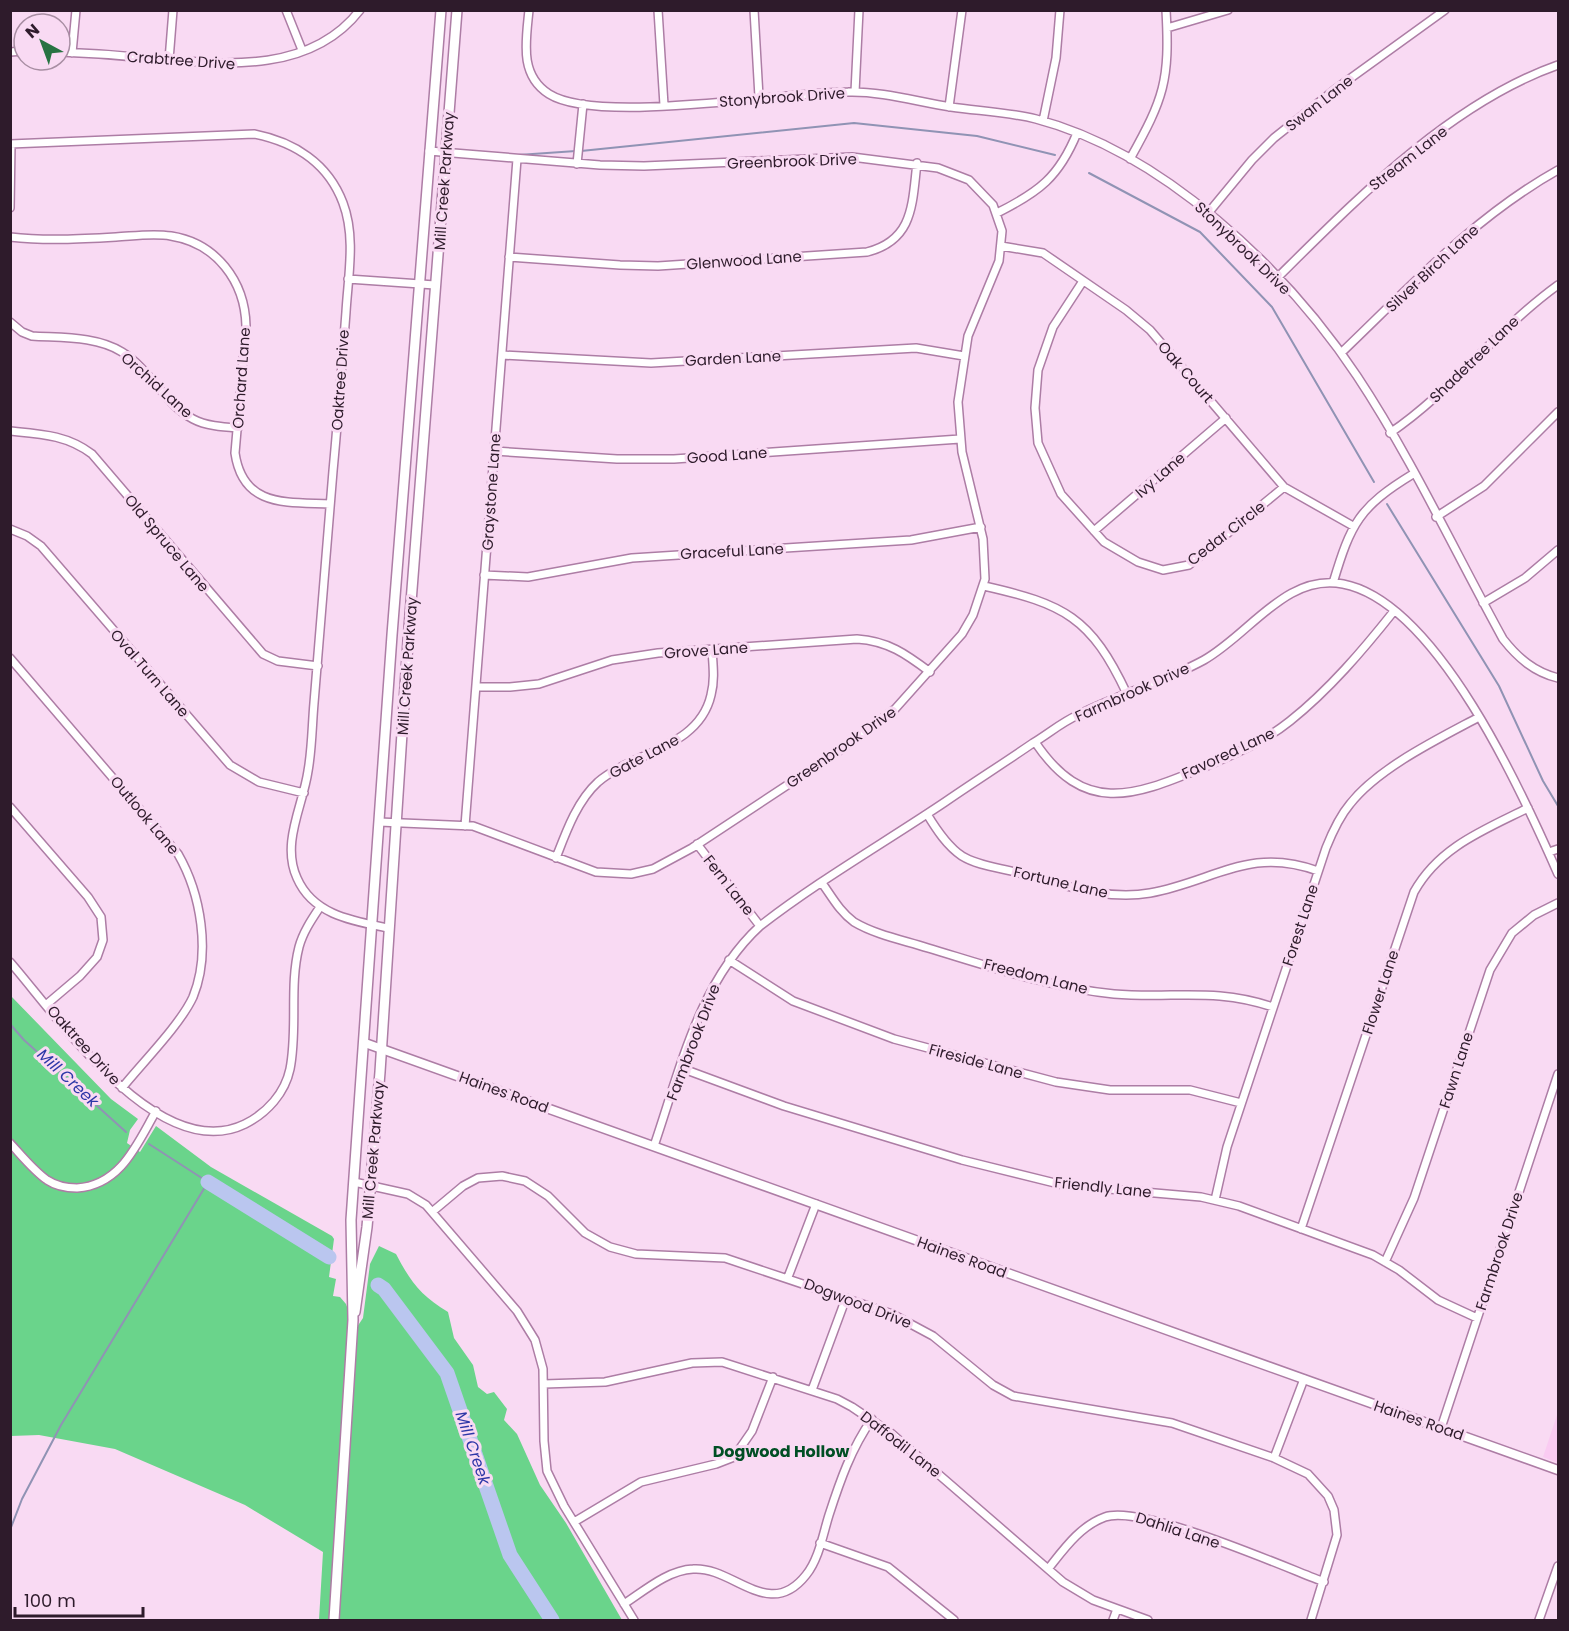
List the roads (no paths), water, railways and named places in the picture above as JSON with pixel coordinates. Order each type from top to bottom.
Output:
[{"type":"main road","name":"Mill Creek Parkway","points":[[334,1620],[353,1320],[351,1220],[441,10]]},
{"type":"main road","name":"Mill Creek Parkway","points":[[353,1320],[359,1294],[381,1049],[435,285],[457,10]]},
{"type":"street","points":[[72,53],[76,10]]},
{"type":"street","points":[[169,60],[173,10]]},
{"type":"street","points":[[286,10],[302,50]]},
{"type":"street","name":"Crabtree Drive","points":[[72,53],[224,65],[252,63],[277,59],[334,35],[360,10]]},
{"type":"street","name":"Stonybrook Drive","points":[[529,10],[525,51],[526,61],[535,81],[551,95],[583,104],[633,107],[855,92],[1043,121],[1077,133],[1130,159],[1172,184],[1209,212],[1277,278],[1341,353],[1390,433],[1483,603],[1514,654],[1537,670],[1558,678]]},
{"type":"street","points":[[658,10],[664,105]]},
{"type":"street","points":[[754,10],[759,97]]},
{"type":"street","points":[[855,92],[859,10]]},
{"type":"street","points":[[949,107],[962,10]]},
{"type":"street","points":[[1043,121],[1056,58],[1060,10]]},
{"type":"street","points":[[1130,159],[1161,100],[1168,66],[1166,10]]},
{"type":"street","points":[[1167,28],[1228,10]]},
{"type":"street","name":"Swan Lane","points":[[1209,212],[1252,160],[1281,132],[1337,88],[1445,10]]},
{"type":"street","name":"Stream Lane","points":[[1277,278],[1368,189],[1406,158],[1496,94],[1527,77],[1558,65]]},
{"type":"street","points":[[577,164],[583,104]]},
{"type":"street","name":"Oaktree Drive","points":[[11,144],[243,133],[285,143],[316,163],[339,193],[349,229],[348,279],[318,666],[304,793],[292,837],[292,863],[302,889],[320,907],[340,917],[388,928]]},
{"type":"street","points":[[997,213],[1032,195],[1048,182],[1060,168],[1077,133]]},
{"type":"street","points":[[10,208],[11,144]]},
{"type":"street","name":"Greenbrook Drive","points":[[379,822],[465,826],[499,835],[596,872],[631,874],[652,869],[697,844],[871,729],[904,701],[962,634],[984,586],[985,561],[981,527],[960,439],[958,402],[964,356],[972,326],[996,270],[1001,246],[1001,224],[997,213],[979,188],[960,174],[917,164],[824,157],[688,165],[577,164],[429,151]]},
{"type":"street","name":"Graystone Lane","points":[[465,826],[517,159]]},
{"type":"street","name":"Glenwood Lane","points":[[509,257],[620,266],[658,266],[867,252],[886,246],[904,229],[913,198],[917,164]]},
{"type":"street","name":"Silver Birch Lane","points":[[1341,353],[1449,247],[1518,195],[1558,170]]},
{"type":"street","name":"Orchard Lane","points":[[10,237],[48,239],[169,235],[195,243],[213,254],[235,280],[244,306],[246,326],[237,463],[243,478],[256,493],[274,501],[330,504]]},
{"type":"street","name":"Oak Court","points":[[1001,246],[1043,253],[1150,330],[1284,487],[1353,526]]},
{"type":"street","points":[[348,279],[435,285]]},
{"type":"street","name":"Cedar Circle","points":[[1083,281],[1053,327],[1038,370],[1035,408],[1038,443],[1061,494],[1104,542],[1138,562],[1163,570],[1189,565],[1284,487]]},
{"type":"street","name":"Shadetree Lane","points":[[1390,433],[1421,411],[1494,338],[1558,285]]},
{"type":"street","name":"Orchid Lane","points":[[10,322],[32,336],[96,342],[109,346],[142,367],[176,406],[191,418],[201,422],[238,428]]},
{"type":"street","name":"Garden Lane","points":[[502,356],[651,363],[916,348],[964,356]]},
{"type":"street","points":[[1436,517],[1484,486],[1558,412]]},
{"type":"street","name":"Ivy Lane","points":[[1094,531],[1226,418]]},
{"type":"street","name":"Old Spruce Lane","points":[[10,431],[62,437],[83,447],[92,454],[263,654],[278,661],[318,666]]},
{"type":"street","name":"Good Lane","points":[[494,451],[617,459],[674,459],[960,439]]},
{"type":"street","points":[[1333,583],[1344,546],[1353,526],[1375,499],[1413,474]]},
{"type":"street","name":"Graceful Lane","points":[[484,575],[528,577],[632,558],[911,540],[981,527]]},
{"type":"street","name":"Oval Turn Lane","points":[[10,529],[27,536],[41,546],[230,765],[260,782],[304,793]]},
{"type":"street","points":[[1483,603],[1525,578],[1558,550]]},
{"type":"street","name":"Farmbrook Drive","points":[[654,1146],[705,1002],[729,960],[760,926],[1078,714],[1221,650],[1288,593],[1314,584],[1333,583],[1353,587],[1394,612],[1441,657],[1479,717],[1528,808],[1558,874]]},
{"type":"street","points":[[984,586],[1044,601],[1070,616],[1094,636],[1107,655],[1127,694]]},
{"type":"street","name":"Favored Lane","points":[[1035,742],[1053,768],[1072,782],[1109,794],[1141,791],[1227,757],[1289,722],[1331,683],[1394,612]]},
{"type":"street","name":"Grove Lane","points":[[476,687],[532,685],[627,657],[872,640],[895,648],[930,672]]},
{"type":"street","name":"Gate Lane","points":[[556,858],[578,810],[597,784],[617,769],[681,737],[697,723],[711,698],[712,650]]},
{"type":"street","name":"Outlook Lane","points":[[10,658],[174,849],[190,876],[199,901],[200,961],[193,996],[179,1018],[122,1088]]},
{"type":"street","name":"Forest Lane","points":[[1215,1200],[1227,1148],[1241,1103],[1318,871],[1334,830],[1360,793],[1412,756],[1479,717]]},
{"type":"street","points":[[10,807],[88,897],[101,917],[103,940],[97,957],[80,976],[47,1005]]},
{"type":"street","name":"Flower Lane","points":[[1301,1229],[1414,892],[1431,867],[1451,849],[1528,808]]},
{"type":"street","name":"Fortune Lane","points":[[927,814],[944,839],[966,858],[1074,887],[1111,894],[1149,893],[1260,861],[1289,862],[1318,871]]},
{"type":"street","name":"Fern Lane","points":[[697,844],[760,926]]},
{"type":"street","points":[[1549,852],[1558,849]]},
{"type":"street","name":"Freedom Lane","points":[[822,883],[838,907],[855,922],[886,935],[960,957],[1103,992],[1223,994],[1273,1007]]},
{"type":"street","name":"Fawn Lane","points":[[1385,1262],[1414,1198],[1485,982],[1498,953],[1518,927],[1542,910],[1558,903]]},
{"type":"street","name":"Oaktree Drive","points":[[10,962],[122,1088],[179,1125],[198,1131],[224,1131],[254,1119],[276,1099],[290,1070],[299,946],[320,907]]},
{"type":"street","name":"Fireside Lane","points":[[729,960],[775,991],[811,1010],[923,1047],[1067,1084],[1134,1091],[1190,1090],[1241,1103]]},
{"type":"street","name":"Haines Road","points":[[365,1044],[1558,1470]]},
{"type":"street","name":"Friendly Lane","points":[[681,1068],[784,1106],[962,1160],[1063,1185],[1215,1200],[1301,1229],[1385,1262],[1438,1300],[1477,1318]]},
{"type":"street","name":"Farmbrook Drive","points":[[1441,1428],[1558,1074]]},
{"type":"street","points":[[10,1143],[33,1168],[54,1184],[72,1188],[97,1185],[113,1176],[124,1164],[156,1111]]},
{"type":"street","name":"Dogwood Drive","points":[[432,1212],[463,1186],[478,1178],[514,1178],[537,1187],[585,1233],[610,1247],[636,1254],[726,1258],[788,1277],[915,1324],[993,1385],[1013,1396],[1172,1423],[1301,1469],[1315,1479],[1328,1496],[1334,1510],[1336,1544],[1311,1620]]},
{"type":"street","points":[[354,1182],[408,1194],[432,1212],[529,1327],[540,1356],[544,1384],[544,1458],[552,1482],[634,1620]]},
{"type":"street","points":[[788,1277],[816,1204]]},
{"type":"street","points":[[812,1390],[846,1298]]},
{"type":"street","name":"Daffodil Lane","points":[[544,1384],[605,1382],[707,1361],[733,1363],[812,1390],[852,1407],[872,1419],[1047,1569],[1083,1595],[1148,1620]]},
{"type":"street","points":[[574,1522],[641,1482],[716,1464],[734,1456],[752,1431],[773,1377]]},
{"type":"street","points":[[1274,1458],[1304,1379]]},
{"type":"street","points":[[624,1604],[677,1572],[696,1569],[711,1572],[753,1591],[768,1594],[783,1592],[799,1583],[808,1573],[820,1543],[846,1464],[872,1419]]},
{"type":"street","name":"Dahlia Lane","points":[[1047,1569],[1092,1522],[1106,1516],[1131,1514],[1185,1530],[1324,1582]]},
{"type":"street","points":[[820,1543],[888,1567],[954,1620]]},
{"type":"street","points":[[1539,1620],[1558,1566]]},
{"type":"street","points":[[1113,1620],[1117,1609]]},
{"type":"waterway","points":[[581,151],[854,123],[977,136],[1055,155]]},
{"type":"waterway","points":[[518,155],[576,151]]},
{"type":"waterway","points":[[1089,173],[1200,232],[1272,307],[1374,482]]},
{"type":"waterway","points":[[1387,504],[1499,686],[1543,781],[1558,806]]},
{"type":"waterway","name":"Mill Creek","points":[[10,1024],[24,1040],[126,1132]]},
{"type":"waterway","points":[[10,1530],[22,1499],[61,1425],[208,1182],[149,1144]]},
{"type":"waterway","name":"Mill Creek","points":[[208,1182],[329,1257]]},
{"type":"waterway","name":"Mill Creek","points":[[378,1285],[384,1289],[447,1373],[510,1555],[552,1620]]},
{"type":"district","name":"Dogwood Hollow","points":[[781,1451]]}]
